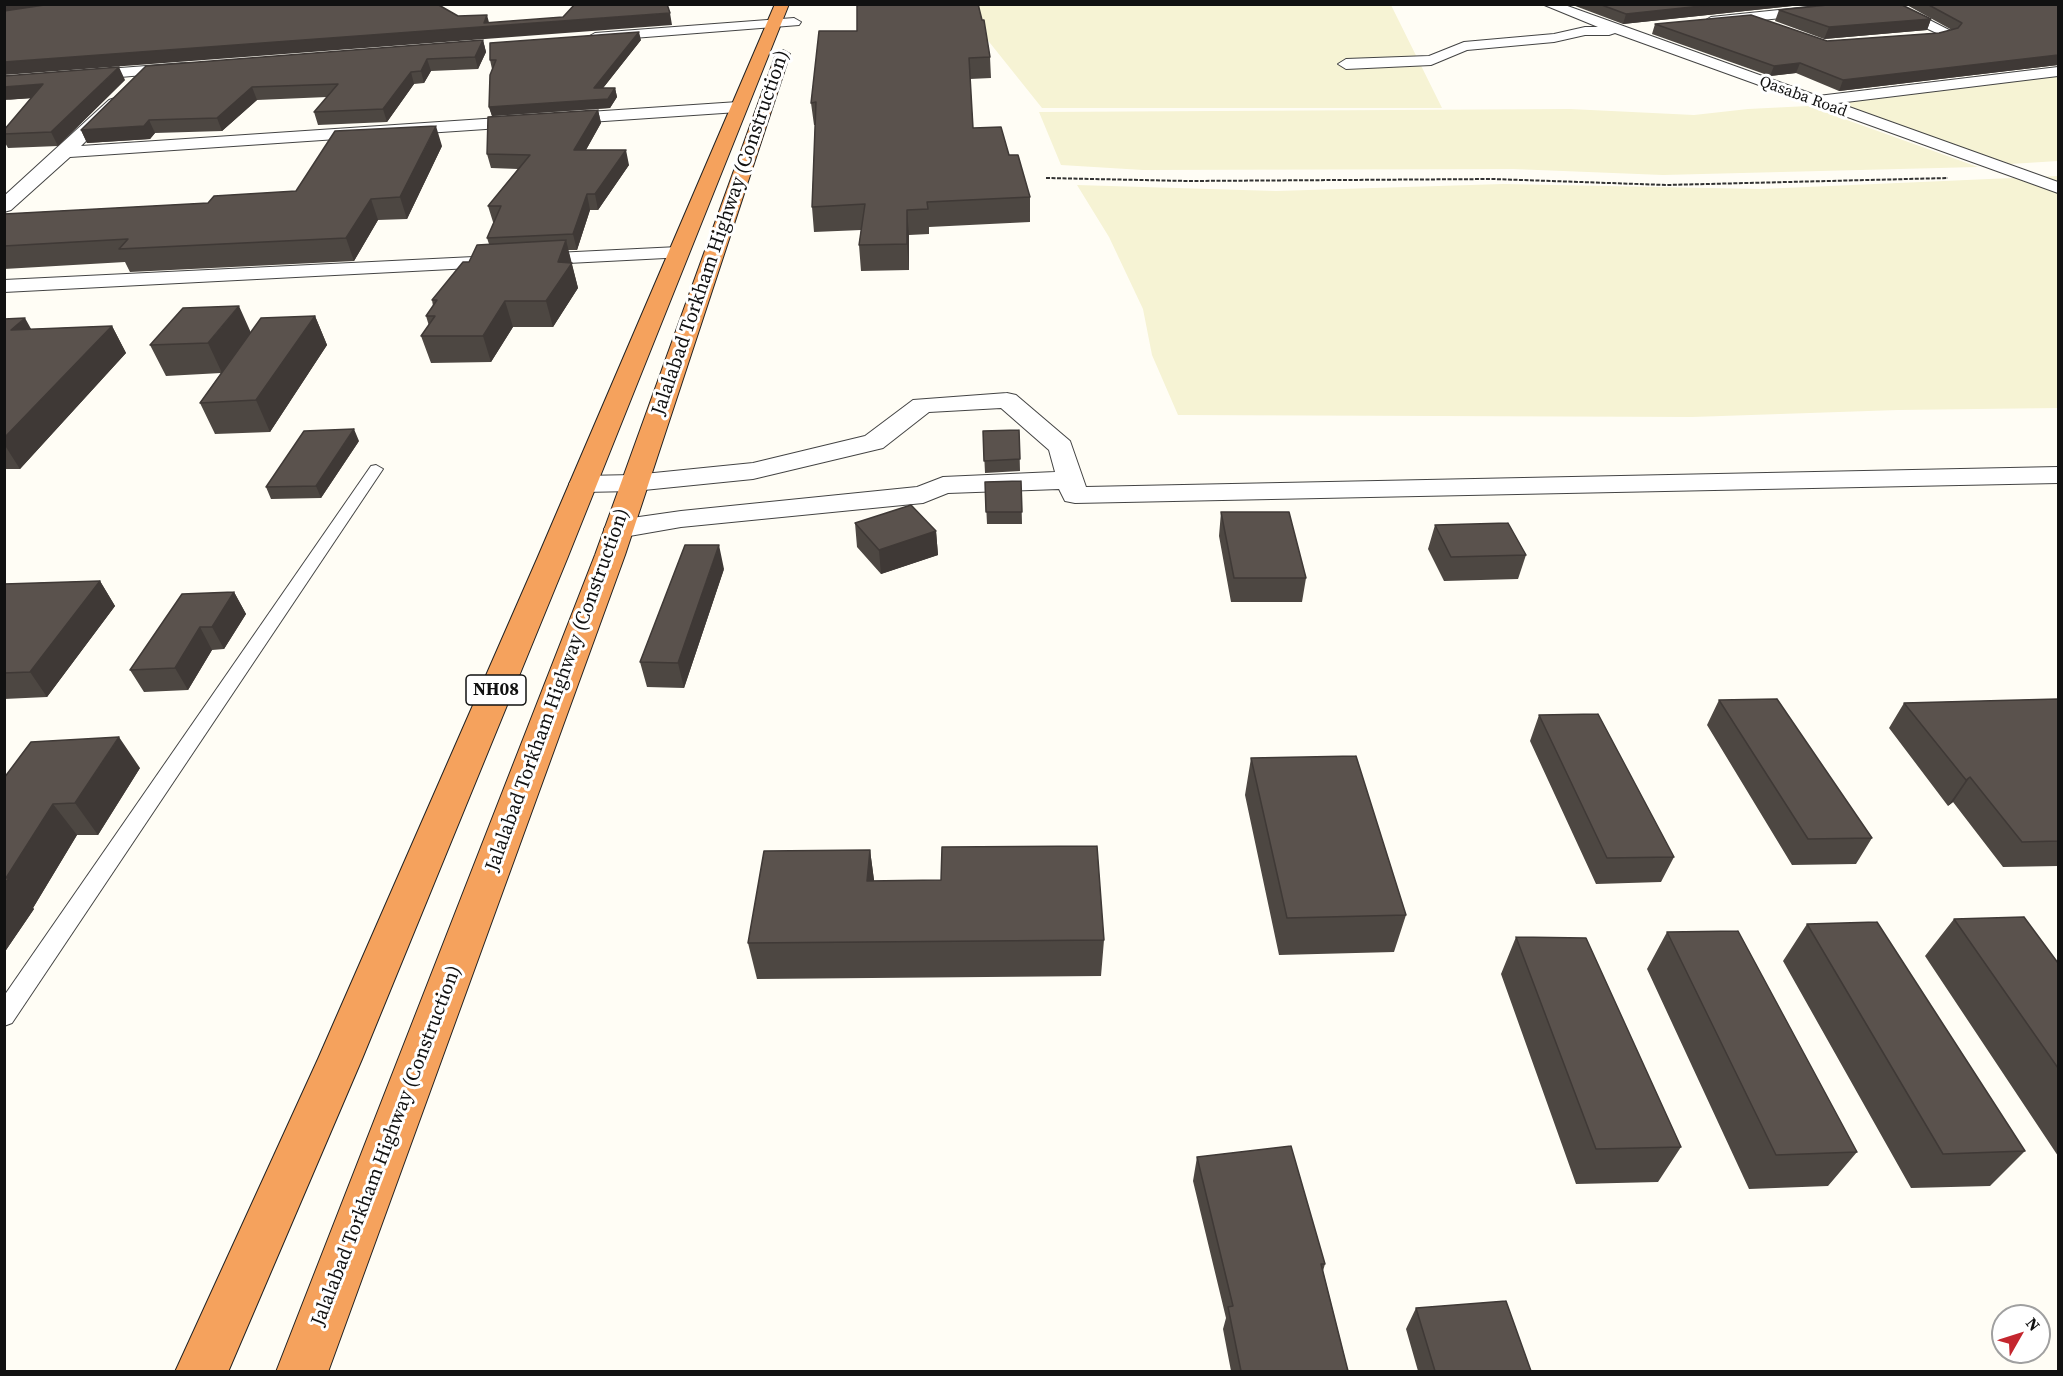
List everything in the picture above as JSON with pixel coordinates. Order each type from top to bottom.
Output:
[{"type":"highway","name":"NH08","points":[[201,1371],[340,1059],[583,484],[738,106],[786,19]]},
{"type":"highway","name":"Jalalabad Torkham Highway (Construction)","points":[[302,1371],[618,529],[680,352],[786,19]]},
{"type":"highway","points":[[637,352],[680,352]]},
{"type":"street","name":"Qasaba Road","points":[[1548,4],[2058,188]]},
{"type":"street","points":[[1710,4],[1779,30]]},
{"type":"street","points":[[1700,23],[1844,6],[1882,4]]},
{"type":"street","points":[[1888,4],[1948,33],[1923,38]]},
{"type":"street","points":[[583,40],[711,31],[786,19]]},
{"type":"street","points":[[1346,64],[1431,60],[1464,46],[1554,38],[1585,31],[1620,31],[1655,27]]},
{"type":"street","points":[[4,90],[201,71]]},
{"type":"street","points":[[1814,101],[2058,71]]},
{"type":"street","points":[[4,82],[142,76]]},
{"type":"street","points":[[4,206],[65,152],[142,76]]},
{"type":"street","points":[[65,152],[738,106]]},
{"type":"street","points":[[2004,169],[2048,167]]},
{"type":"street","points":[[4,286],[678,253]]},
{"type":"street","points":[[583,484],[634,483],[753,471],[874,442],[922,405],[1007,400],[1061,447],[1075,495],[2058,475]]},
{"type":"street","points":[[618,529],[681,519],[923,495],[943,485],[1070,480]]},
{"type":"lane","points":[[4,1016],[376,469]]},
{"type":"path","points":[[1046,178],[1188,182],[1493,179],[1667,185],[1964,178],[2004,169]]},
{"type":"shaded area","points":[[972,5],[1391,5],[1442,108],[1042,108],[986,38]]},
{"type":"shaded area","points":[[2058,73],[2058,161],[2010,164],[1831,102]]},
{"type":"shaded area","points":[[1808,106],[1978,167],[1663,175],[1513,169],[1143,170],[1061,165],[1039,112],[1570,109],[1694,115]]},
{"type":"shaded area","points":[[2058,176],[2058,408],[1898,410],[1692,417],[1178,415],[1152,355],[1143,309],[1109,237],[1077,185],[1276,191],[1503,184],[1761,189]]},
{"type":"building","points":[[51,4],[437,4],[458,16],[487,15],[484,23],[563,17],[575,4],[667,4],[670,13],[4,62],[4,11]]},
{"type":"building","points":[[857,4],[978,4],[982,20],[984,20],[990,57],[969,58],[973,128],[1001,127],[1009,155],[1018,155],[1030,197],[927,202],[928,209],[907,210],[907,244],[859,245],[865,204],[812,207],[816,102],[811,103],[819,31],[857,31]]},
{"type":"building","points":[[1599,4],[1720,4],[1626,14]]},
{"type":"building","points":[[1837,4],[1900,4],[1931,19],[1829,27],[1779,10]]},
{"type":"building","points":[[1927,4],[2058,4],[2058,55],[1843,80],[1800,63],[1774,66],[1655,24],[1751,15],[1827,41],[1939,33],[1958,28],[1962,23]]},
{"type":"building","points":[[639,32],[594,88],[615,88],[608,99],[489,107],[490,75],[496,60],[490,60],[490,43]]},
{"type":"building","points":[[483,40],[475,57],[427,59],[421,71],[411,72],[383,109],[314,112],[338,84],[252,87],[217,118],[149,120],[144,126],[81,130],[146,66]]},
{"type":"building","points":[[119,67],[51,132],[4,134],[4,130],[43,84],[4,87],[4,76]]},
{"type":"building","points":[[598,110],[574,150],[626,150],[595,194],[587,194],[573,234],[487,238],[501,206],[488,206],[530,155],[487,154],[488,117]]},
{"type":"building","points":[[436,126],[400,197],[371,199],[346,238],[119,249],[128,239],[4,246],[4,214],[208,203],[214,196],[296,191],[335,131]]},
{"type":"building","points":[[566,240],[558,262],[572,263],[546,301],[505,301],[483,336],[421,336],[435,316],[426,316],[437,300],[432,300],[463,262],[469,262],[477,245]]},
{"type":"building","points":[[239,306],[208,343],[150,345],[183,308]]},
{"type":"building","points":[[315,316],[256,400],[200,403],[261,318]]},
{"type":"building","points":[[25,318],[11,330],[112,326],[4,438],[4,319]]},
{"type":"building","points":[[354,429],[316,486],[266,487],[304,431]]},
{"type":"building","points":[[1019,430],[1020,459],[984,461],[983,431]]},
{"type":"building","points":[[1021,481],[1022,512],[986,512],[985,482]]},
{"type":"building","points":[[911,505],[936,531],[879,550],[855,523]]},
{"type":"building","points":[[1221,512],[1289,512],[1306,578],[1234,578]]},
{"type":"building","points":[[1508,523],[1526,555],[1451,557],[1435,525]]},
{"type":"building","points":[[685,545],[719,545],[678,663],[640,662]]},
{"type":"building","points":[[100,581],[30,672],[4,673],[4,584]]},
{"type":"building","points":[[234,592],[212,627],[200,627],[175,668],[130,670],[182,594]]},
{"type":"building","points":[[1777,699],[1872,838],[1808,839],[1719,700]]},
{"type":"building","points":[[2058,699],[2058,841],[2022,842],[1970,777],[1966,780],[1904,703]]},
{"type":"building","points":[[1598,714],[1674,857],[1607,858],[1539,715]]},
{"type":"building","points":[[119,737],[75,803],[53,804],[4,884],[4,778],[31,742]]},
{"type":"building","points":[[1356,756],[1406,915],[1287,918],[1251,758]]},
{"type":"building","points":[[1097,846],[1104,940],[748,943],[764,851],[870,850],[867,881],[941,880],[942,847]]},
{"type":"building","points":[[2024,917],[2058,963],[2058,1068],[1954,919]]},
{"type":"building","points":[[1877,922],[2025,1151],[1943,1154],[1807,924]]},
{"type":"building","points":[[1738,931],[1857,1152],[1776,1155],[1667,932]]},
{"type":"building","points":[[1516,937],[1586,938],[1681,1147],[1596,1149]]},
{"type":"building","points":[[1291,1146],[1325,1264],[1321,1264],[1348,1371],[1241,1371],[1228,1307],[1233,1306],[1197,1157]]},
{"type":"building","points":[[1506,1301],[1531,1371],[1435,1371],[1416,1308]]}]
